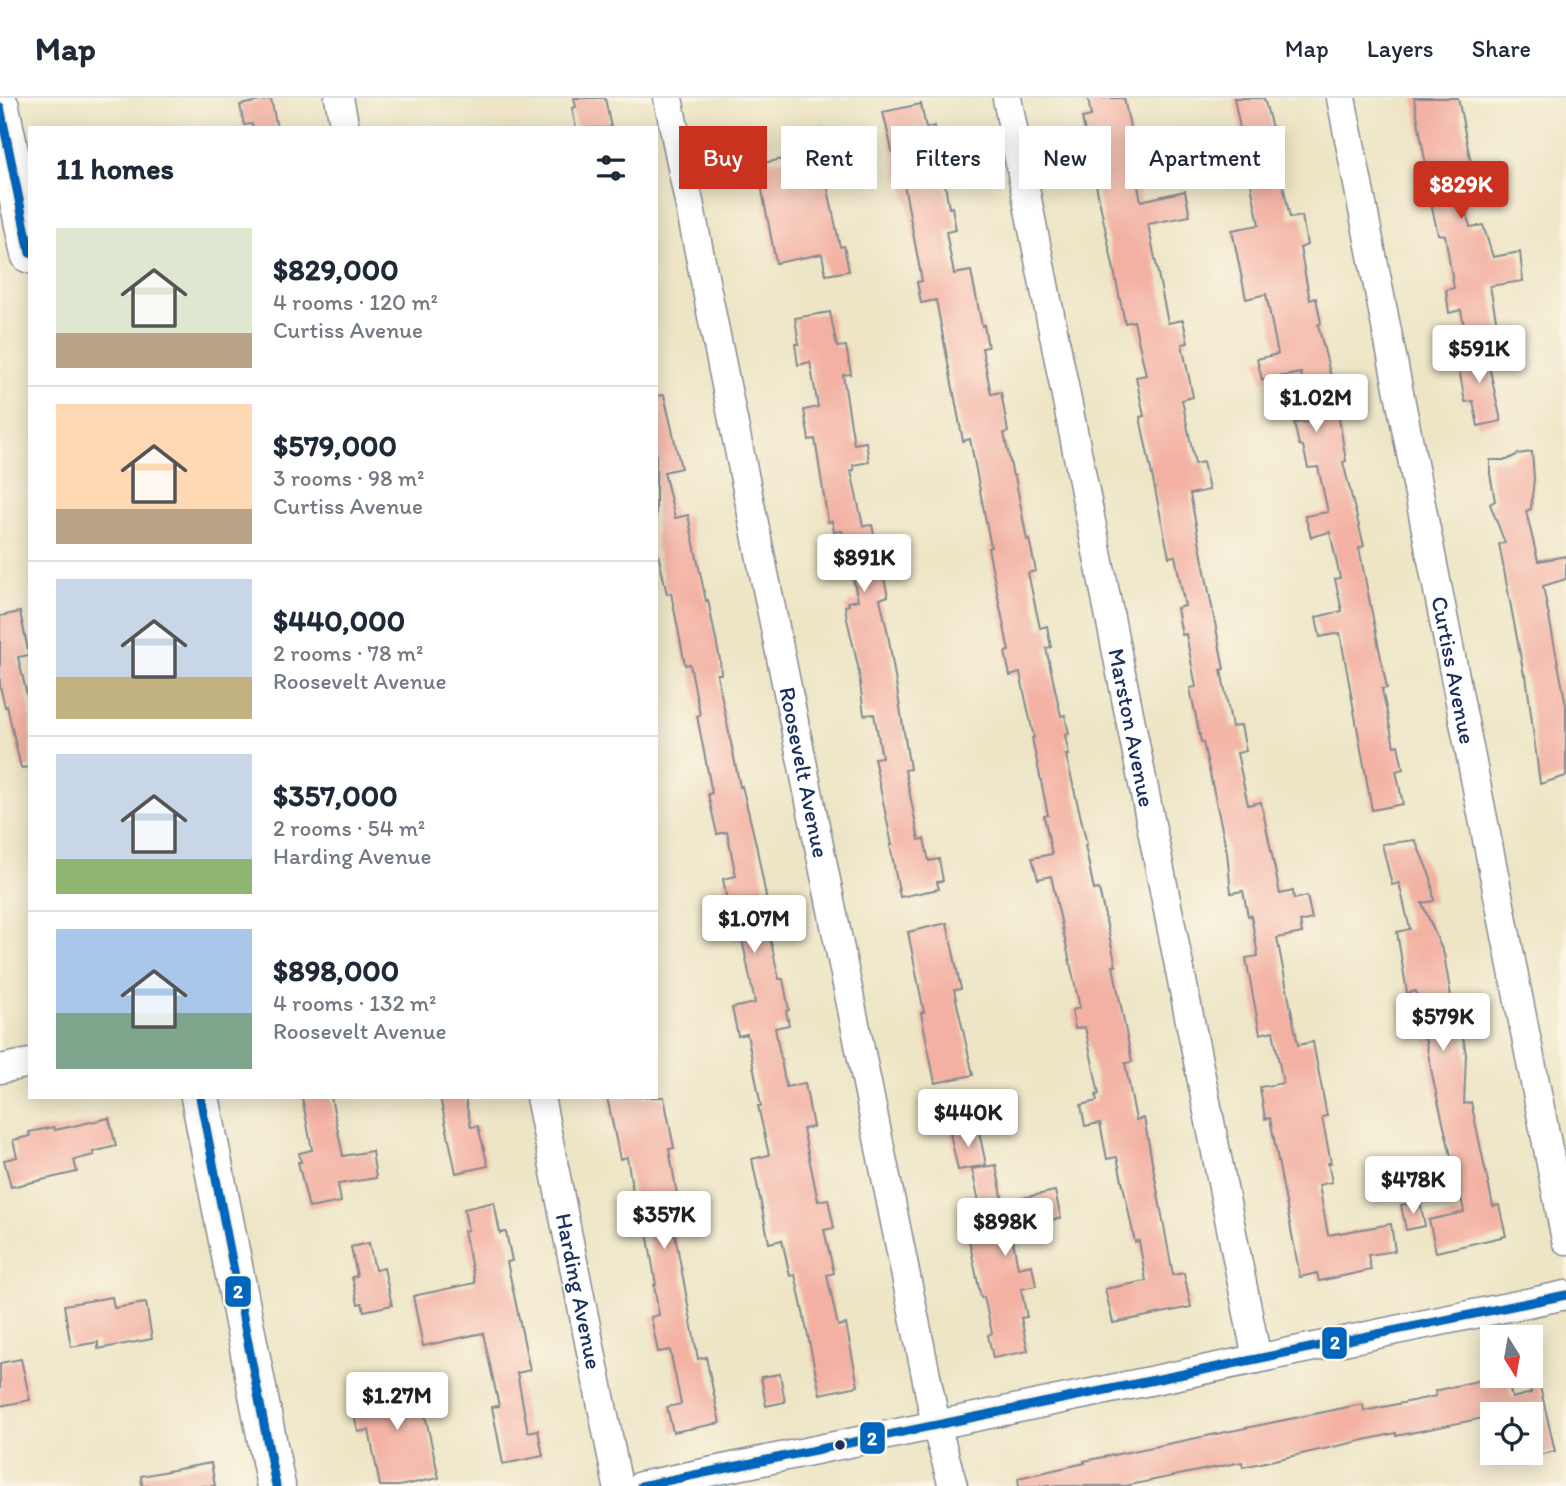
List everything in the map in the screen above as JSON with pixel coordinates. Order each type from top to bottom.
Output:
[{"type":"main road","points":[[0,107],[28,244]]},
{"type":"main road","points":[[200,1099],[276,1486]]},
{"type":"street","points":[[339,98],[345,126]]},
{"type":"street","name":"Roosevelt Avenue","points":[[668,98],[936,1425],[953,1486]]},
{"type":"street","name":"Marston Avenue","points":[[1007,98],[1256,1359]]},
{"type":"street","name":"Curtiss Avenue","points":[[1341,98],[1566,1240]]},
{"type":"street","points":[[0,1069],[28,1063]]},
{"type":"street","name":"Harding Avenue","points":[[540,1099],[618,1486]]},
{"type":"street","points":[[641,1486],[1566,1295]]},
{"type":"building","points":[[574,98],[605,98],[611,126],[576,126],[572,108],[576,107]]},
{"type":"building","points":[[1088,98],[1124,98],[1130,126],[1125,126],[1125,189],[1139,189],[1141,201],[1185,191],[1190,216],[1148,224],[1168,323],[1183,320],[1188,343],[1182,344],[1193,397],[1182,400],[1195,464],[1203,462],[1209,490],[1190,494],[1224,669],[1221,670],[1232,727],[1241,725],[1246,751],[1237,753],[1248,805],[1261,802],[1280,894],[1293,891],[1294,899],[1307,896],[1312,919],[1300,922],[1302,933],[1277,938],[1298,1045],[1313,1042],[1327,1116],[1322,1117],[1332,1182],[1319,1185],[1328,1235],[1391,1224],[1395,1251],[1368,1255],[1371,1270],[1319,1281],[1317,1273],[1300,1277],[1270,1118],[1265,1119],[1260,1087],[1283,1083],[1273,1031],[1260,1034],[1246,958],[1258,956],[1251,915],[1248,916],[1243,891],[1231,893],[1227,852],[1190,688],[1196,687],[1186,634],[1182,635],[1177,608],[1185,606],[1175,556],[1169,557],[1140,417],[1144,416],[1136,377],[1146,375],[1134,321],[1125,323],[1097,189],[1111,189],[1111,126],[1084,126],[1082,118],[1091,116]]},
{"type":"building","points":[[1234,98],[1264,98],[1271,126],[1240,126]]},
{"type":"building","points":[[1414,98],[1458,98],[1471,163],[1453,167],[1470,227],[1483,225],[1493,257],[1520,252],[1523,281],[1490,286],[1499,336],[1467,341],[1461,310],[1449,313],[1446,290],[1454,288],[1445,235],[1438,234],[1429,195],[1431,194]]},
{"type":"building","points":[[271,99],[277,126],[244,125],[240,105]]},
{"type":"building","points":[[921,104],[926,126],[891,126],[891,146],[883,112]]},
{"type":"building","points":[[781,160],[781,189],[828,189],[840,247],[844,246],[849,271],[826,275],[822,254],[776,263],[762,189],[767,189],[767,162]]},
{"type":"building","points":[[905,189],[946,189],[956,230],[946,232],[954,274],[971,271],[988,347],[982,348],[991,394],[1001,392],[1008,432],[1004,433],[1036,571],[1028,573],[1040,628],[1047,626],[1051,647],[1046,648],[1061,716],[1065,715],[1069,734],[1065,735],[1069,755],[1066,755],[1087,844],[1085,845],[1094,890],[1099,889],[1116,966],[1113,966],[1132,1062],[1125,1063],[1136,1120],[1144,1118],[1173,1275],[1184,1273],[1191,1307],[1113,1323],[1105,1289],[1146,1281],[1139,1241],[1135,1242],[1117,1157],[1107,1159],[1100,1123],[1085,1126],[1081,1105],[1097,1101],[1096,1095],[1099,1094],[1085,1027],[1075,1029],[1072,1010],[1080,1008],[1051,876],[1038,879],[1032,858],[1052,854],[1034,738],[1020,673],[1010,676],[1005,652],[1009,651],[970,439],[963,441],[936,300],[921,303],[917,282],[922,281]]},
{"type":"building","points":[[1252,189],[1284,189],[1290,218],[1302,216],[1307,245],[1300,248],[1310,300],[1316,298],[1321,323],[1318,325],[1335,393],[1346,461],[1343,462],[1364,546],[1359,548],[1387,688],[1382,689],[1394,746],[1398,745],[1403,769],[1396,771],[1403,804],[1372,810],[1340,633],[1320,637],[1316,617],[1342,611],[1335,579],[1340,578],[1330,532],[1311,537],[1305,516],[1328,512],[1318,467],[1308,468],[1294,423],[1308,422],[1301,373],[1262,380],[1257,359],[1278,354],[1266,294],[1246,299],[1232,230],[1259,225]]},
{"type":"building","points":[[830,312],[837,347],[846,346],[851,374],[843,375],[854,444],[866,442],[869,462],[853,465],[854,470],[851,471],[863,526],[872,525],[888,596],[880,599],[910,769],[905,770],[919,840],[924,839],[929,861],[939,859],[943,881],[937,882],[939,889],[900,897],[874,758],[882,757],[874,714],[864,715],[858,666],[845,606],[849,605],[848,602],[858,600],[842,531],[834,532],[832,521],[828,522],[815,439],[809,440],[804,410],[818,407],[810,362],[798,365],[795,344],[799,344],[795,318]]},
{"type":"building","points":[[1485,347],[1501,421],[1478,426],[1473,401],[1465,402],[1456,352]]},
{"type":"building","points":[[664,395],[681,468],[664,472],[675,518],[688,515],[706,601],[708,600],[720,660],[721,674],[717,674],[740,787],[742,786],[756,844],[773,933],[769,933],[789,1010],[786,1011],[789,1025],[775,1028],[786,1087],[805,1083],[813,1127],[803,1129],[818,1201],[828,1199],[834,1228],[824,1230],[834,1273],[827,1275],[838,1326],[846,1324],[858,1386],[820,1394],[795,1275],[790,1276],[782,1240],[769,1243],[752,1159],[769,1155],[747,1034],[738,1036],[732,1008],[755,1003],[742,939],[731,941],[727,922],[731,921],[723,879],[736,876],[727,832],[717,834],[708,794],[712,793],[690,664],[685,665],[671,593],[667,594],[658,554],[658,396]]},
{"type":"building","points":[[1532,452],[1534,478],[1531,509],[1526,511],[1538,561],[1566,556],[1566,579],[1543,586],[1566,705],[1566,776],[1540,784],[1526,675],[1499,544],[1505,543],[1490,504],[1495,501],[1490,460],[1507,460],[1518,454]]},
{"type":"building","points":[[20,612],[28,650],[28,655],[18,657],[28,700],[28,767],[21,768],[0,686],[0,616]]},
{"type":"building","points":[[1415,840],[1431,878],[1434,901],[1422,903],[1444,954],[1454,1015],[1459,1014],[1466,1054],[1464,1104],[1471,1102],[1493,1206],[1499,1205],[1506,1236],[1436,1252],[1429,1220],[1464,1212],[1457,1172],[1455,1173],[1434,1084],[1416,991],[1407,993],[1397,932],[1410,929],[1399,883],[1392,885],[1382,844]]},
{"type":"building","points":[[947,923],[961,989],[954,990],[973,1075],[935,1083],[908,932]]},
{"type":"building","points":[[664,1097],[674,1148],[669,1149],[681,1217],[672,1218],[698,1359],[706,1357],[720,1423],[673,1432],[667,1407],[681,1404],[670,1350],[658,1352],[651,1317],[659,1315],[641,1197],[634,1198],[627,1157],[620,1159],[607,1099]]},
{"type":"building","points":[[302,1099],[331,1099],[343,1156],[372,1151],[376,1178],[338,1184],[341,1202],[309,1208],[298,1162],[301,1162],[299,1153],[312,1150]]},
{"type":"building","points":[[440,1099],[465,1099],[471,1127],[478,1126],[488,1166],[456,1173]]},
{"type":"building","points":[[109,1118],[116,1146],[74,1160],[77,1172],[11,1187],[4,1160],[17,1157],[13,1140],[30,1136],[29,1132],[54,1127],[55,1130]]},
{"type":"building","points":[[978,1127],[986,1165],[958,1170],[950,1133]]},
{"type":"building","points":[[996,1165],[1003,1202],[1055,1191],[1061,1218],[1011,1229],[1018,1268],[1032,1265],[1036,1286],[1021,1289],[1027,1317],[1021,1318],[1028,1351],[993,1358],[988,1335],[992,1333],[984,1297],[981,1298],[967,1230],[984,1226],[972,1169]]},
{"type":"building","points":[[1420,1201],[1425,1226],[1406,1230],[1401,1205]]},
{"type":"building","points":[[494,1202],[500,1233],[506,1232],[512,1261],[507,1262],[530,1370],[517,1373],[528,1432],[538,1430],[543,1456],[503,1464],[492,1407],[499,1406],[483,1333],[423,1346],[413,1296],[475,1283],[464,1231],[468,1230],[464,1209]]},
{"type":"building","points":[[369,1243],[375,1270],[384,1268],[392,1305],[364,1311],[362,1303],[358,1304],[352,1277],[357,1276],[351,1247]]},
{"type":"building","points":[[112,1297],[114,1308],[146,1303],[152,1339],[98,1349],[98,1342],[71,1347],[64,1305]]},
{"type":"building","points":[[21,1359],[30,1400],[0,1406],[0,1363]]},
{"type":"building","points":[[780,1374],[785,1402],[766,1406],[761,1377]]},
{"type":"building","points":[[417,1378],[439,1478],[399,1486],[380,1486],[369,1430],[358,1432],[349,1392]]},
{"type":"building","points":[[1480,1380],[1480,1388],[1510,1388],[1512,1398],[1531,1393],[1531,1388],[1540,1388],[1555,1451],[1543,1454],[1543,1402],[1480,1402],[1480,1419],[1396,1436],[1396,1433],[1243,1467],[1242,1462],[1125,1486],[1019,1486],[1018,1478],[1085,1463],[1084,1461],[1363,1404],[1364,1411],[1436,1396],[1435,1391]]},
{"type":"building","points":[[211,1463],[215,1486],[142,1486],[141,1476]]},
{"type":"transit line","name":"2","points":[[0,107],[28,243]]},
{"type":"transit line","name":"2","points":[[200,1099],[276,1486]]},
{"type":"transit line","name":"2","points":[[641,1486],[1566,1295]]}]
